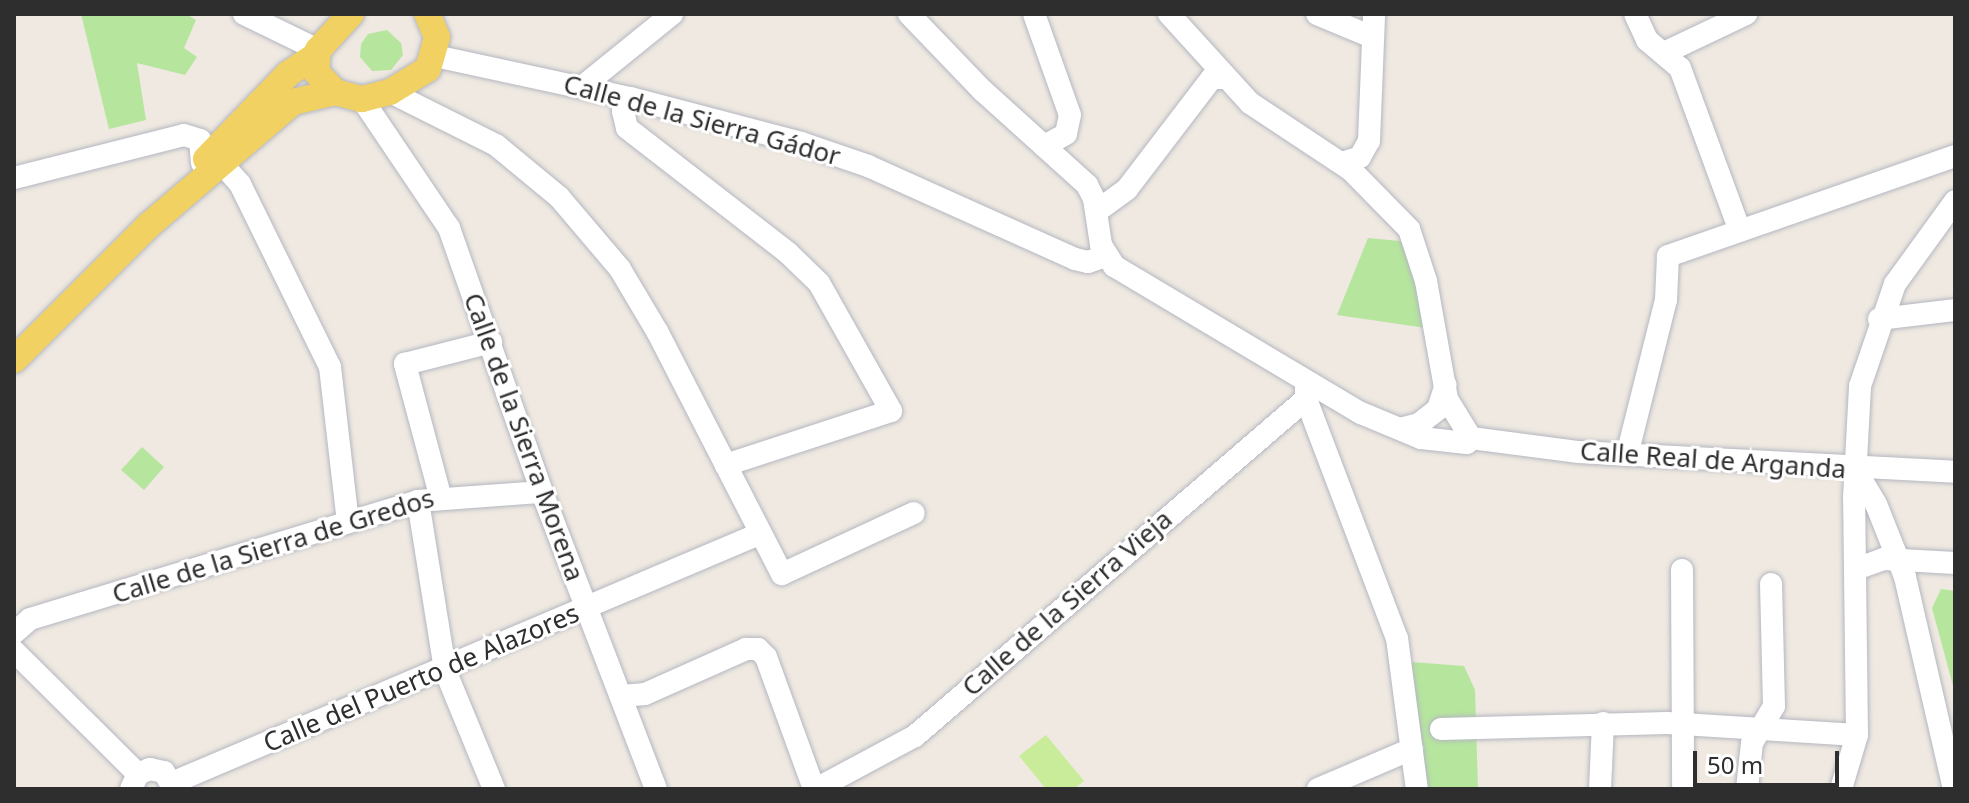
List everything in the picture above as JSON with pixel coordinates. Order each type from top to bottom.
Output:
[{"type":"main road","points":[[213,164],[288,74],[317,52],[351,14]]},
{"type":"main road","points":[[14,360],[213,164],[293,102],[335,92],[362,99],[390,92],[417,78],[435,56],[436,18]]},
{"type":"main road","points":[[317,52],[316,72],[335,92]]},
{"type":"street","points":[[244,14],[317,52]]},
{"type":"street","points":[[582,87],[672,14]]},
{"type":"street","points":[[909,14],[1087,185],[1097,211],[1105,256],[1114,266],[1306,389],[1404,428],[1421,438],[1467,443],[1471,438],[1452,410],[1420,256],[1402,219],[1342,163],[1261,111],[1226,78],[1169,14]]},
{"type":"street","points":[[1034,14],[1070,115],[1066,134],[1044,146]]},
{"type":"street","points":[[1317,14],[1372,37]]},
{"type":"street","points":[[1342,163],[1360,157],[1369,141],[1374,14]]},
{"type":"street","points":[[1635,14],[1647,40],[1666,52],[1680,68],[1739,228]]},
{"type":"street","points":[[1666,52],[1746,14]]},
{"type":"street","name":"Calle de la Sierra Gádor","points":[[435,56],[630,98],[845,157],[1075,259],[1088,262],[1105,256]]},
{"type":"street","points":[[1097,211],[1127,189],[1212,78],[1226,78]]},
{"type":"street","points":[[390,92],[464,124],[559,197],[620,269],[782,574],[914,513]]},
{"type":"street","points":[[630,98],[623,111],[627,128],[788,253],[819,283],[891,411],[726,465]]},
{"type":"street","name":"Calle de la Sierra Morena","points":[[362,99],[449,228],[542,492],[656,789]]},
{"type":"street","points":[[14,178],[184,135],[200,140],[213,164],[240,184],[330,367],[348,522]]},
{"type":"street","points":[[1627,455],[1666,300],[1668,256],[1739,228],[1955,156]]},
{"type":"street","points":[[1841,789],[1857,735],[1855,469],[1860,386],[1879,319],[1895,284],[1955,201]]},
{"type":"street","points":[[1879,319],[1955,310]]},
{"type":"street","points":[[440,495],[405,364],[491,342]]},
{"type":"street","points":[[1404,428],[1419,424],[1438,409],[1446,385]]},
{"type":"street","points":[[1306,389],[1389,612],[1417,789]]},
{"type":"street","name":"Calle de la Sierra Vieja","points":[[622,696],[645,694],[746,649],[758,649],[766,657],[815,789],[843,783],[915,736],[1306,389]]},
{"type":"street","name":"Calle Real de Arganda","points":[[1471,438],[1627,455],[1955,472]]},
{"type":"street","points":[[1855,469],[1898,558],[1954,789]]},
{"type":"street","name":"Calle de la Sierra de Gredos","points":[[14,633],[30,619],[440,495],[542,492]]},
{"type":"street","points":[[418,501],[445,670],[494,789]]},
{"type":"street","name":"Calle del Puerto de Alazores","points":[[173,786],[759,534]]},
{"type":"street","points":[[1856,569],[1898,558],[1955,563]]},
{"type":"street","points":[[1682,570],[1683,789]]},
{"type":"street","points":[[1747,789],[1752,743],[1765,726],[1774,706],[1771,584]]},
{"type":"street","points":[[14,651],[134,782],[157,770],[173,786]]},
{"type":"street","points":[[1600,789],[1603,723]]},
{"type":"street","points":[[1441,729],[1682,723],[1765,726],[1857,735]]},
{"type":"street","points":[[1318,789],[1412,749]]},
{"type":"green space","points":[[81,14],[186,14],[196,20],[184,48],[197,57],[185,75],[137,63],[146,120],[109,129]]},
{"type":"green space","points":[[387,30],[401,43],[403,55],[391,70],[372,71],[360,57],[361,44],[368,34]]},
{"type":"green space","points":[[1368,238],[1411,242],[1426,328],[1337,315]]},
{"type":"green space","points":[[142,447],[164,467],[144,490],[121,470]]},
{"type":"green space","points":[[1941,589],[1955,591],[1955,693],[1932,608]]},
{"type":"green space","points":[[1411,662],[1464,666],[1475,690],[1478,789],[1417,789]]},
{"type":"green space","points":[[1046,735],[1084,781],[1074,789],[1046,789],[1019,756]]}]
